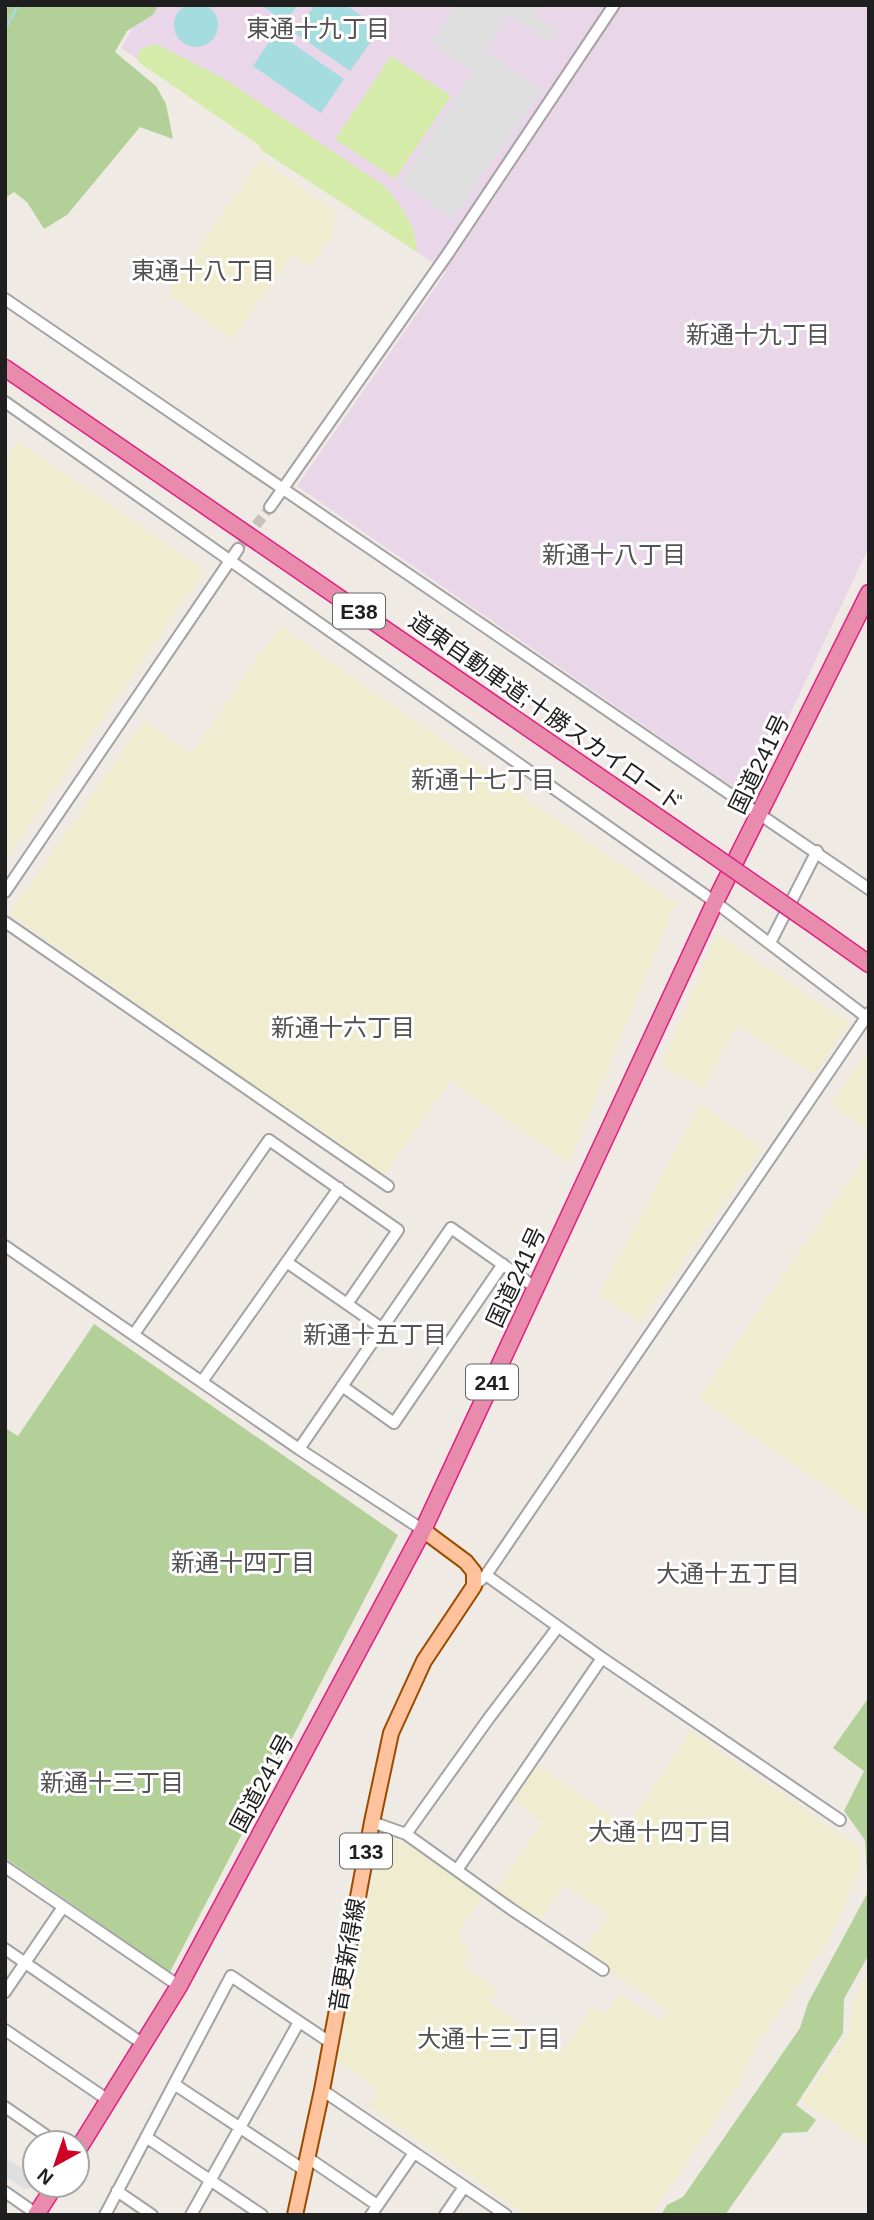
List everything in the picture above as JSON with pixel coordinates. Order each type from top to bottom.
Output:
[{"type":"highway","name":"道東自動車道;十勝スカイロード","points":[[5,368],[869,962]]},
{"type":"highway","name":"国道241号","points":[[90,2129],[179,1986],[423,1530],[715,902],[869,593]]},
{"type":"highway","points":[[37,2215],[47,2199]]},
{"type":"main road","points":[[423,1530],[466,1562],[474,1572],[474,1586]]},
{"type":"main road","name":"音更新得線","points":[[295,2215],[391,1733],[424,1661],[474,1586]]},
{"type":"street","points":[[270,506],[447,256],[614,5]]},
{"type":"street","points":[[5,299],[869,889]]},
{"type":"street","points":[[5,402],[715,902],[868,1017],[485,1575],[474,1586]]},
{"type":"street","points":[[5,892],[239,549]]},
{"type":"street","points":[[769,943],[817,851]]},
{"type":"street","points":[[5,922],[388,1186]]},
{"type":"street","points":[[134,1334],[269,1140],[398,1230],[347,1304]]},
{"type":"street","points":[[203,1380],[339,1188]]},
{"type":"street","points":[[299,1449],[451,1228],[536,1288]]},
{"type":"street","points":[[5,1246],[203,1380],[299,1449],[423,1530]]},
{"type":"street","points":[[288,1263],[383,1329]]},
{"type":"street","points":[[342,1386],[394,1423],[503,1264]]},
{"type":"street","points":[[485,1575],[840,1820]]},
{"type":"street","points":[[407,1834],[489,1718],[558,1627]]},
{"type":"street","points":[[457,1870],[602,1658]]},
{"type":"street","points":[[372,1822],[407,1834],[603,1970]]},
{"type":"street","points":[[5,1867],[179,1986]]},
{"type":"street","points":[[5,1992],[63,1907]]},
{"type":"street","points":[[5,1949],[143,2044]]},
{"type":"street","points":[[105,2215],[231,1976],[331,2043]]},
{"type":"street","points":[[191,2215],[299,2022]]},
{"type":"street","points":[[5,2030],[108,2100]]},
{"type":"street","points":[[174,2084],[240,2127],[306,2164],[374,2210],[414,2153]]},
{"type":"street","points":[[322,2090],[506,2215]]},
{"type":"street","points":[[5,2107],[37,2129]]},
{"type":"street","points":[[146,2137],[262,2215]]},
{"type":"street","points":[[445,2215],[464,2186]]},
{"type":"street","points":[[117,2191],[152,2215]]},
{"type":"street","points":[[5,2192],[37,2215]]},
{"type":"shaded area","points":[[146,5],[869,5],[869,547],[750,799],[297,486],[446,272],[121,48]]},
{"type":"shaded area","points":[[456,5],[542,5],[536,15],[557,30],[549,43],[509,15],[485,50],[542,90],[452,220],[400,182],[472,73],[430,43]]},
{"type":"shaded area","points":[[260,159],[335,211],[334,231],[311,266],[292,254],[233,339],[167,294]]},
{"type":"shaded area","points":[[18,441],[205,570],[5,862],[5,460]]},
{"type":"shaded area","points":[[280,626],[676,903],[569,1163],[450,1081],[384,1176],[9,914],[144,720],[191,753]]},
{"type":"shaded area","points":[[717,933],[849,1023],[814,1075],[737,1025],[703,1089],[661,1066]]},
{"type":"shaded area","points":[[869,1049],[869,1131],[831,1104]]},
{"type":"shaded area","points":[[700,1104],[763,1148],[640,1323],[599,1294]]},
{"type":"shaded area","points":[[869,1151],[869,1517],[698,1398]]},
{"type":"shaded area","points":[[691,1731],[860,1847],[860,1873],[828,1941],[760,2040],[742,2077],[744,2078],[652,2215],[526,2215],[368,2106],[378,2089],[338,2062],[381,1833],[401,1841],[483,1896],[458,1933],[471,1954],[464,1965],[498,1990],[490,2003],[561,2052],[593,2005],[606,2014],[620,1994],[661,2021],[668,2011],[583,1952],[608,1915],[565,1885],[540,1920],[496,1890],[543,1822],[513,1800],[538,1765],[626,1826]]},
{"type":"shaded area","points":[[869,1970],[869,2147],[802,2102],[851,2031],[852,2002]]},
{"type":"shaded area","points":[[5,2158],[21,2168],[21,2187],[5,2176]]},
{"type":"green space","points":[[10,5],[158,5],[154,14],[127,31],[115,52],[156,86],[166,104],[173,139],[140,127],[67,215],[44,229],[27,202],[14,192],[5,198],[5,11]]},
{"type":"green space","points":[[156,44],[223,78],[383,185],[406,216],[414,232],[417,252],[261,150],[259,145],[137,61],[140,49]]},
{"type":"green space","points":[[391,56],[451,96],[395,179],[335,139]]},
{"type":"green space","points":[[94,1324],[398,1535],[170,1972],[5,1858],[5,1428],[18,1436]]},
{"type":"green space","points":[[869,1697],[869,1954],[844,1999],[843,2033],[796,2105],[816,2120],[807,2132],[783,2133],[725,2215],[661,2215],[667,2205],[683,2197],[800,2028],[808,2003],[868,1892],[865,1840],[844,1811],[864,1771],[833,1748]]},
{"type":"water","points":[[196,3],[212,9],[218,25],[212,41],[196,47],[180,41],[174,25],[180,9]]},
{"type":"water","points":[[261,5],[298,5],[285,22]]},
{"type":"water","points":[[315,5],[346,5],[380,29],[350,71],[295,33]]},
{"type":"water","points":[[276,32],[344,79],[321,113],[253,66]]},
{"type":"waterway","points":[[5,30],[18,5]]},
{"type":"tunnel","points":[[238,549],[270,507]]},
{"type":"district","name":"東通十九丁目","points":[[318,28]]},
{"type":"district","name":"東通十八丁目","points":[[203,270]]},
{"type":"district","name":"新通十九丁目","points":[[758,334]]},
{"type":"district","name":"新通十八丁目","points":[[614,554]]},
{"type":"district","name":"新通十七丁目","points":[[483,779]]},
{"type":"district","name":"新通十六丁目","points":[[343,1027]]},
{"type":"district","name":"新通十五丁目","points":[[375,1334]]},
{"type":"district","name":"新通十四丁目","points":[[243,1562]]},
{"type":"district","name":"大通十五丁目","points":[[728,1573]]},
{"type":"district","name":"新通十三丁目","points":[[112,1782]]},
{"type":"district","name":"大通十四丁目","points":[[660,1831]]},
{"type":"district","name":"大通十三丁目","points":[[489,2038]]}]
